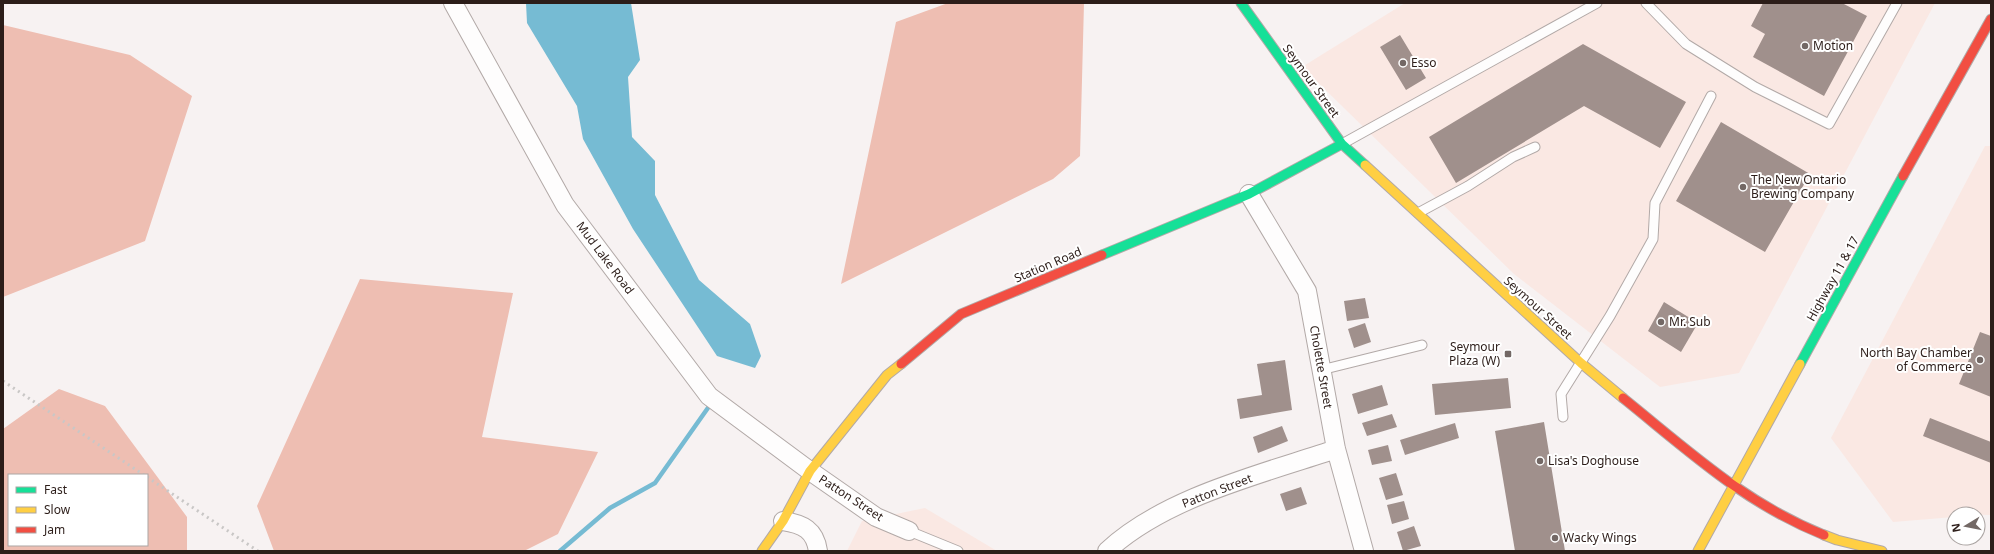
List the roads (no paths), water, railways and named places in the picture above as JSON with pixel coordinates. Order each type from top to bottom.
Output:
[{"type":"main road","name":"Seymour Street","points":[[1241,3],[1342,144],[1581,363],[1733,486],[1791,520],[1837,540],[1882,551]]},
{"type":"main road","name":"Highway 11 & 17","points":[[1698,551],[1991,19]]},
{"type":"main road","name":"Station Road","points":[[762,551],[784,521],[810,471],[886,375],[961,314],[1250,194],[1342,144]]},
{"type":"main road","points":[[1837,540],[1850,551]]},
{"type":"street","name":"Mud Lake Road","points":[[453,3],[565,205],[700,383],[710,396],[810,471]]},
{"type":"street","name":"Cholette Street","points":[[1250,194],[1307,291],[1336,449],[1364,551]]},
{"type":"street","name":"Patton Street","points":[[1107,551],[1116,542],[1166,511],[1191,500],[1336,449]]},
{"type":"street","name":"Patton Street","points":[[810,471],[876,517],[908,531]]},
{"type":"street","points":[[784,521],[799,524],[808,531],[816,541],[818,551]]},
{"type":"lane","points":[[1342,144],[1597,3]]},
{"type":"lane","points":[[1646,3],[1686,44],[1755,87],[1829,124],[1897,3]]},
{"type":"lane","points":[[1563,417],[1561,394],[1610,316],[1653,239],[1655,203],[1711,96]]},
{"type":"lane","points":[[1417,213],[1468,186],[1513,157],[1535,147]]},
{"type":"lane","points":[[1322,370],[1422,345]]},
{"type":"lane","name":"Patton Street","points":[[908,531],[958,551]]},
{"type":"water","points":[[526,3],[631,3],[640,60],[628,77],[632,137],[655,161],[655,195],[699,280],[750,324],[761,356],[755,368],[717,356],[633,229],[583,139],[577,106],[527,23]]},
{"type":"waterway","points":[[560,551],[610,508],[655,483],[710,405]]},
{"type":"railway","points":[[3,381],[142,474]]},
{"type":"railway","points":[[148,478],[258,551]]},
{"type":"place","name":"Motion","points":[[1805,46]]},
{"type":"place","name":"Esso","points":[[1403,63]]},
{"type":"place","name":"The New Ontario Brewing Company","points":[[1743,187]]},
{"type":"place","name":"Mr. Sub","points":[[1661,322]]},
{"type":"place","name":"Seymour Plaza (W)","points":[[1508,354]]},
{"type":"place","name":"North Bay Chamber of Commerce","points":[[1980,360]]},
{"type":"place","name":"Lisa's Doghouse","points":[[1540,461]]},
{"type":"place","name":"Wacky Wings","points":[[1555,538]]}]
